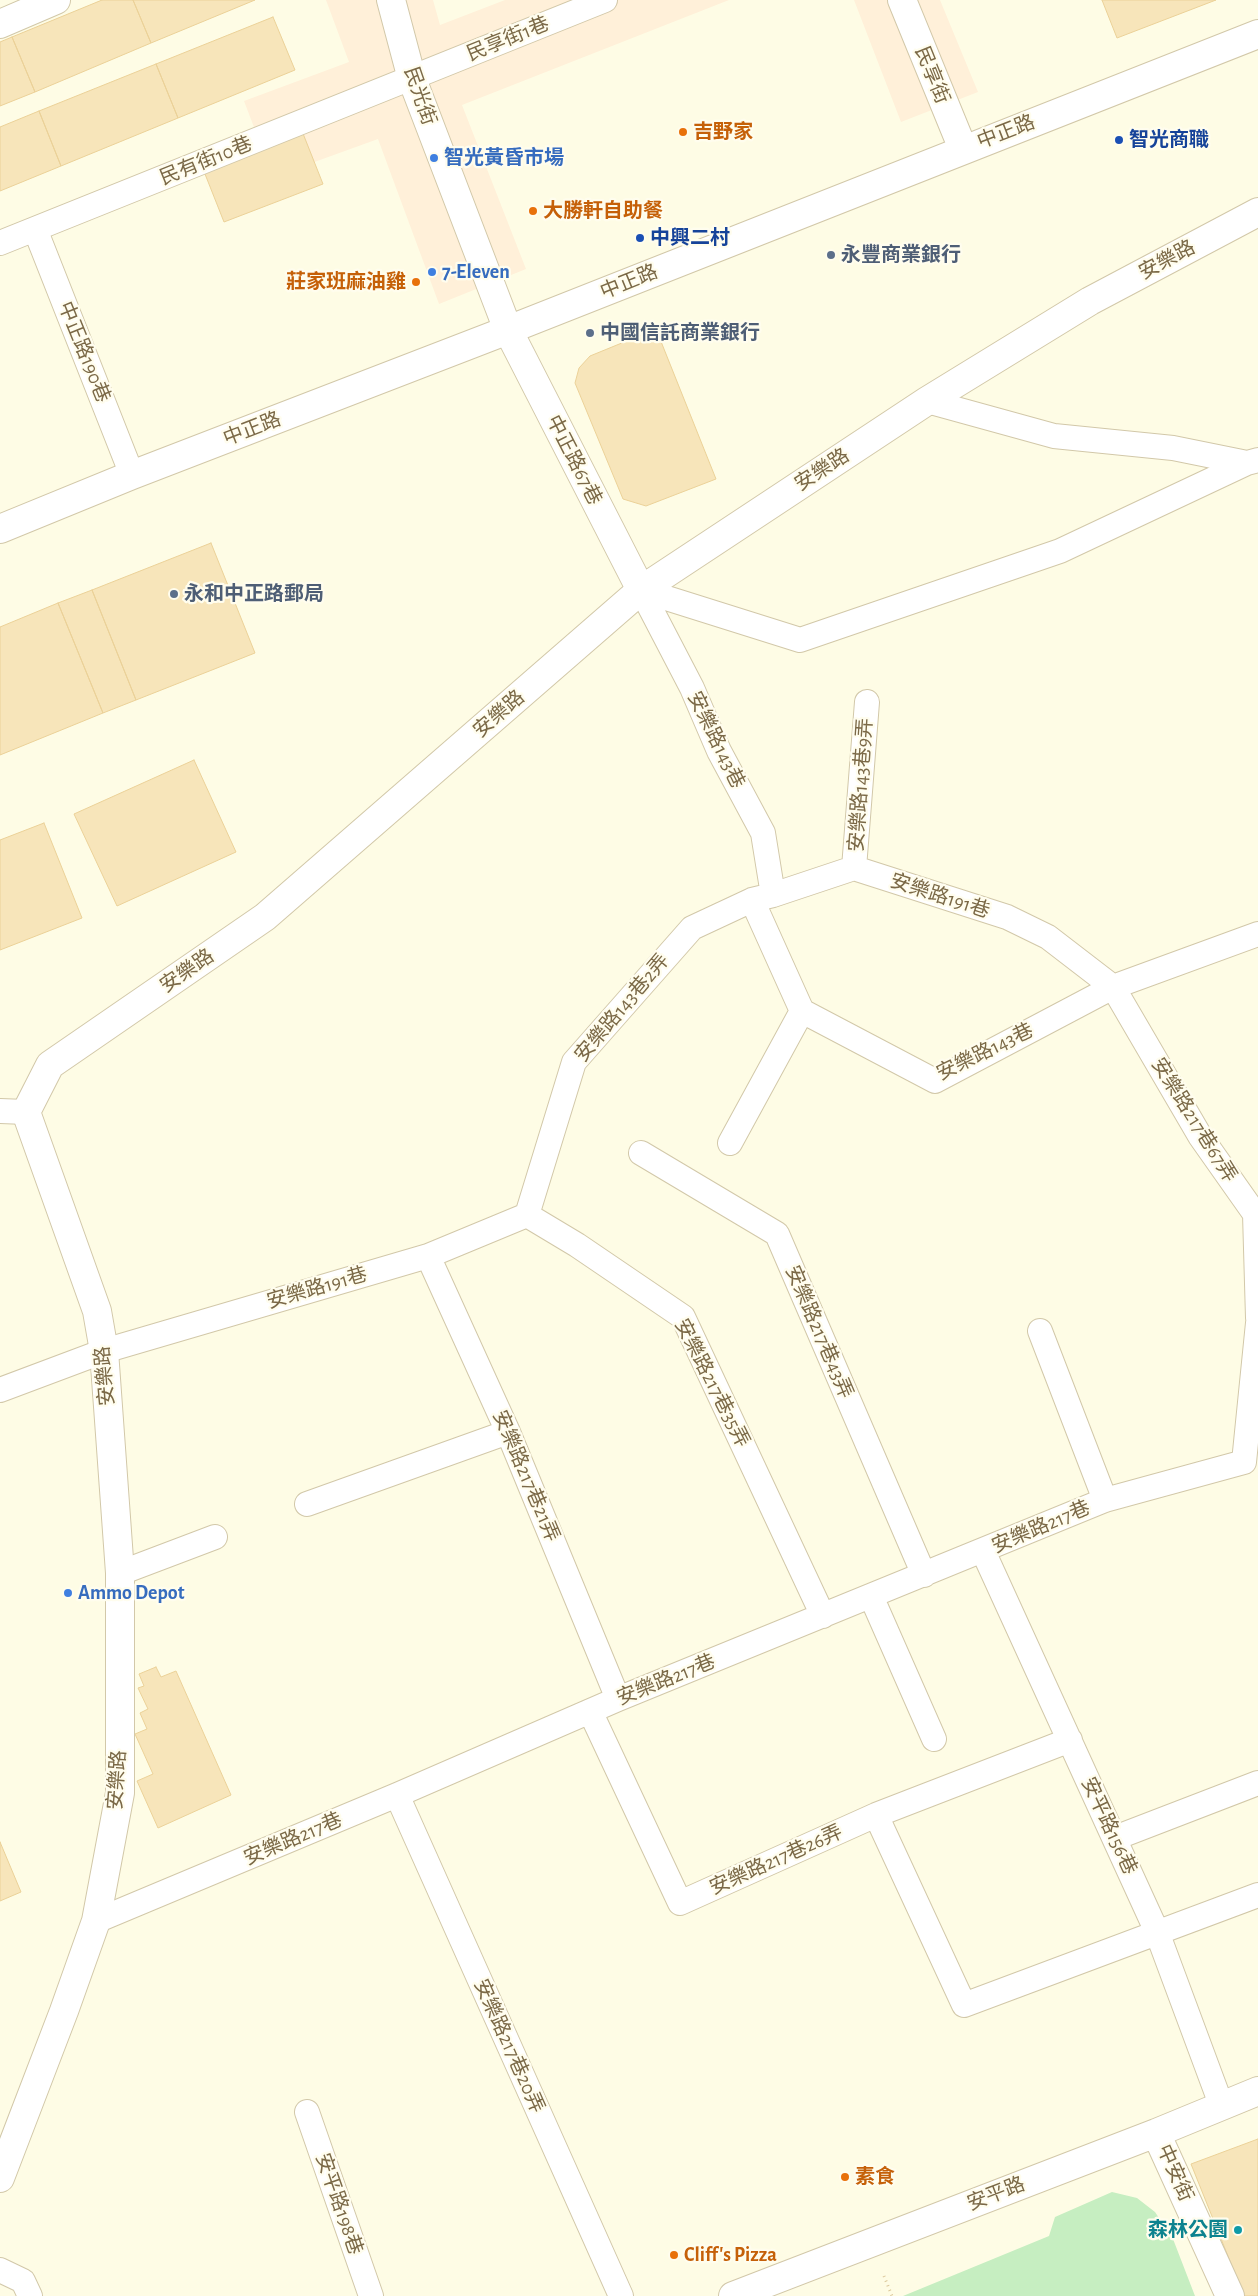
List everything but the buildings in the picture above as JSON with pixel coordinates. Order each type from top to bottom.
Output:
[{"type":"street","points":[[0,24],[56,0]]},
{"type":"street","name":"民光街","points":[[391,0],[412,79],[508,330]]},
{"type":"street","name":"民享街","points":[[902,0],[963,149]]},
{"type":"street","name":"中正路","points":[[0,529],[132,475],[508,330],[1258,34]]},
{"type":"street","name":"安樂路","points":[[1,2173],[64,2011],[96,1921],[120,1793],[120,1573],[104,1351],[97,1311],[13,1112],[50,1065],[264,917],[641,590],[927,401],[1090,301],[1258,212]]},
{"type":"street","name":"中正路67巷","points":[[508,330],[641,590]]},
{"type":"street","name":"安平路","points":[[733,2296],[1156,2132],[1258,2090]]},
{"type":"street","name":"中安街","points":[[1156,2132],[1230,2296]]},
{"type":"lane","name":"民享街1巷","points":[[412,79],[605,0]]},
{"type":"lane","name":"民有街10巷","points":[[0,243],[412,79]]},
{"type":"lane","name":"中正路190巷","points":[[35,229],[132,475]]},
{"type":"lane","points":[[927,401],[1054,436],[1172,448],[1253,461]]},
{"type":"lane","points":[[641,590],[800,640],[1060,551],[1253,461]]},
{"type":"lane","name":"安樂路143巷","points":[[641,590],[692,688],[719,751],[763,833],[763,898],[802,1010],[934,1081],[1113,987],[1258,934]]},
{"type":"lane","name":"安樂路143巷9弄","points":[[854,868],[867,702]]},
{"type":"lane","points":[[763,898],[854,868]]},
{"type":"lane","name":"安樂路191巷","points":[[854,868],[1007,917],[1048,937],[1113,987]]},
{"type":"lane","name":"安樂路143巷2弄","points":[[527,1215],[574,1062],[692,928],[763,898]]},
{"type":"lane","name":"安樂路217巷67弄","points":[[1113,987],[1200,1136],[1255,1214],[1258,1318]]},
{"type":"lane","points":[[730,1143],[802,1010]]},
{"type":"lane","name":"安樂路217巷43弄","points":[[641,1153],[777,1234],[924,1575]]},
{"type":"lane","name":"安樂路191巷","points":[[0,1390],[104,1351],[428,1256],[527,1215]]},
{"type":"lane","name":"安樂路217巷35弄","points":[[527,1215],[577,1245],[683,1317],[823,1616]]},
{"type":"lane","name":"安樂路217巷21弄","points":[[428,1256],[508,1432],[618,1699]]},
{"type":"lane","points":[[1251,1467],[1258,1323]]},
{"type":"lane","points":[[1040,1331],[1105,1500]]},
{"type":"lane","points":[[307,1504],[508,1432]]},
{"type":"lane","name":"安樂路217巷","points":[[96,1921],[397,1795],[618,1699],[1105,1500],[1251,1467]]},
{"type":"lane","points":[[120,1573],[215,1537]]},
{"type":"lane","name":"安平路156巷","points":[[983,1551],[1157,1932],[1222,2106]]},
{"type":"lane","points":[[871,1596],[934,1739]]},
{"type":"lane","name":"安樂路217巷26弄","points":[[590,1711],[680,1903],[876,1815],[1070,1740]]},
{"type":"lane","points":[[1114,1838],[1258,1783]]},
{"type":"lane","name":"安樂路217巷20弄","points":[[397,1795],[621,2296]]},
{"type":"lane","points":[[876,1815],[964,2005],[1258,1894]]},
{"type":"lane","name":"安平路198巷","points":[[307,2112],[371,2296]]},
{"type":"lane","points":[[0,2270],[23,2281],[30,2296]]},
{"type":"shaded area","name":"智光黃昏市場","points":[[326,0],[433,0],[440,25],[505,0],[729,0],[462,105],[526,269],[439,304],[378,139],[273,177],[244,101],[349,62]]},
{"type":"shaded area","points":[[854,0],[940,0],[978,92],[901,122]]},
{"type":"green space","points":[[1112,2192],[1137,2198],[1155,2212],[1173,2239],[1195,2296],[903,2296],[1049,2236],[1055,2217]]},
{"type":"place","name":"吉野家","points":[[683,132]]},
{"type":"place","name":"智光商職","points":[[1119,140]]},
{"type":"place","name":"智光黃昏市場","points":[[434,158]]},
{"type":"place","name":"大勝軒自助餐","points":[[533,211]]},
{"type":"place","name":"中興二村","points":[[640,238]]},
{"type":"place","name":"永豐商業銀行","points":[[831,255]]},
{"type":"place","name":"7-Eleven","points":[[432,272]]},
{"type":"place","name":"莊家班麻油雞","points":[[416,282]]},
{"type":"place","name":"中國信託商業銀行","points":[[590,333]]},
{"type":"place","name":"永和中正路郵局","points":[[174,594]]},
{"type":"place","name":"Ammo Depot","points":[[68,1593]]},
{"type":"place","name":"素食","points":[[845,2177]]},
{"type":"place","name":"森林公園","points":[[1238,2230]]},
{"type":"place","name":"Cliff's Pizza","points":[[674,2255]]}]
